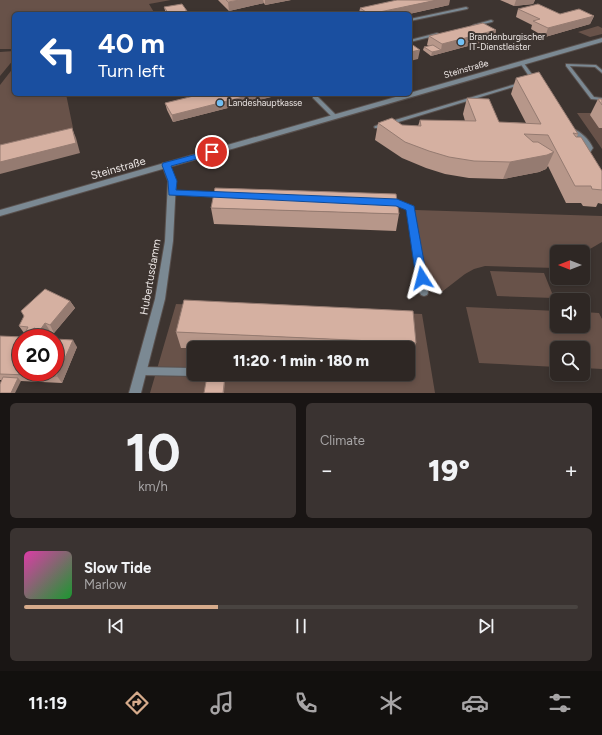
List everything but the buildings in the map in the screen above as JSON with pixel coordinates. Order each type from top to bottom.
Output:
[{"type":"street","name":"Steinstraße","points":[[412,95],[602,40]]},
{"type":"street","name":"Steinstraße","points":[[0,213],[408,96]]},
{"type":"street","name":"Hubertusdamm","points":[[135,393],[160,299],[169,241],[172,181],[166,165]]},
{"type":"lane","points":[[412,20],[466,8]]},
{"type":"lane","points":[[470,26],[491,21]]},
{"type":"lane","points":[[412,41],[443,33]]},
{"type":"lane","points":[[377,127],[536,82],[522,63]]},
{"type":"lane","points":[[602,72],[596,66],[567,65],[593,98],[602,99]]},
{"type":"lane","points":[[315,97],[335,117]]},
{"type":"lane","points":[[575,157],[589,156],[589,144],[585,139],[566,125],[578,142]]},
{"type":"lane","points":[[172,193],[228,195]]},
{"type":"lane","points":[[382,202],[397,203],[410,208],[424,293]]},
{"type":"lane","points":[[141,372],[187,372]]},
{"type":"shaded area","points":[[0,0],[171,0],[149,4],[154,12],[12,12],[12,49],[0,49]]},
{"type":"shaded area","points":[[598,26],[602,28],[602,34],[590,37],[578,32]]},
{"type":"shaded area","points":[[12,51],[12,61],[0,76],[0,52]]},
{"type":"shaded area","points":[[12,70],[12,96],[66,96],[73,128],[0,146],[0,85]]},
{"type":"shaded area","points":[[577,113],[602,113],[602,149]]},
{"type":"shaded area","points":[[415,210],[602,216],[602,242],[590,249],[590,245],[550,245],[550,268],[485,266],[474,269],[465,274],[443,291],[428,291]]},
{"type":"shaded area","points":[[490,271],[544,273],[552,293],[550,293],[550,298],[497,296]]},
{"type":"shaded area","points":[[176,304],[422,314],[435,393],[150,393]]},
{"type":"shaded area","points":[[466,307],[550,311],[550,333],[590,333],[590,312],[599,313],[602,319],[602,369],[590,368],[590,341],[550,341],[550,367],[479,363]]},
{"type":"place","name":"Brandenburgischer IT-Dienstleister","points":[[461,42]]},
{"type":"place","name":"Landeshauptkasse","points":[[220,103]]},
{"type":"route","points":[[212,152],[166,165],[172,181],[172,193],[397,203],[410,208],[422,278]]}]
